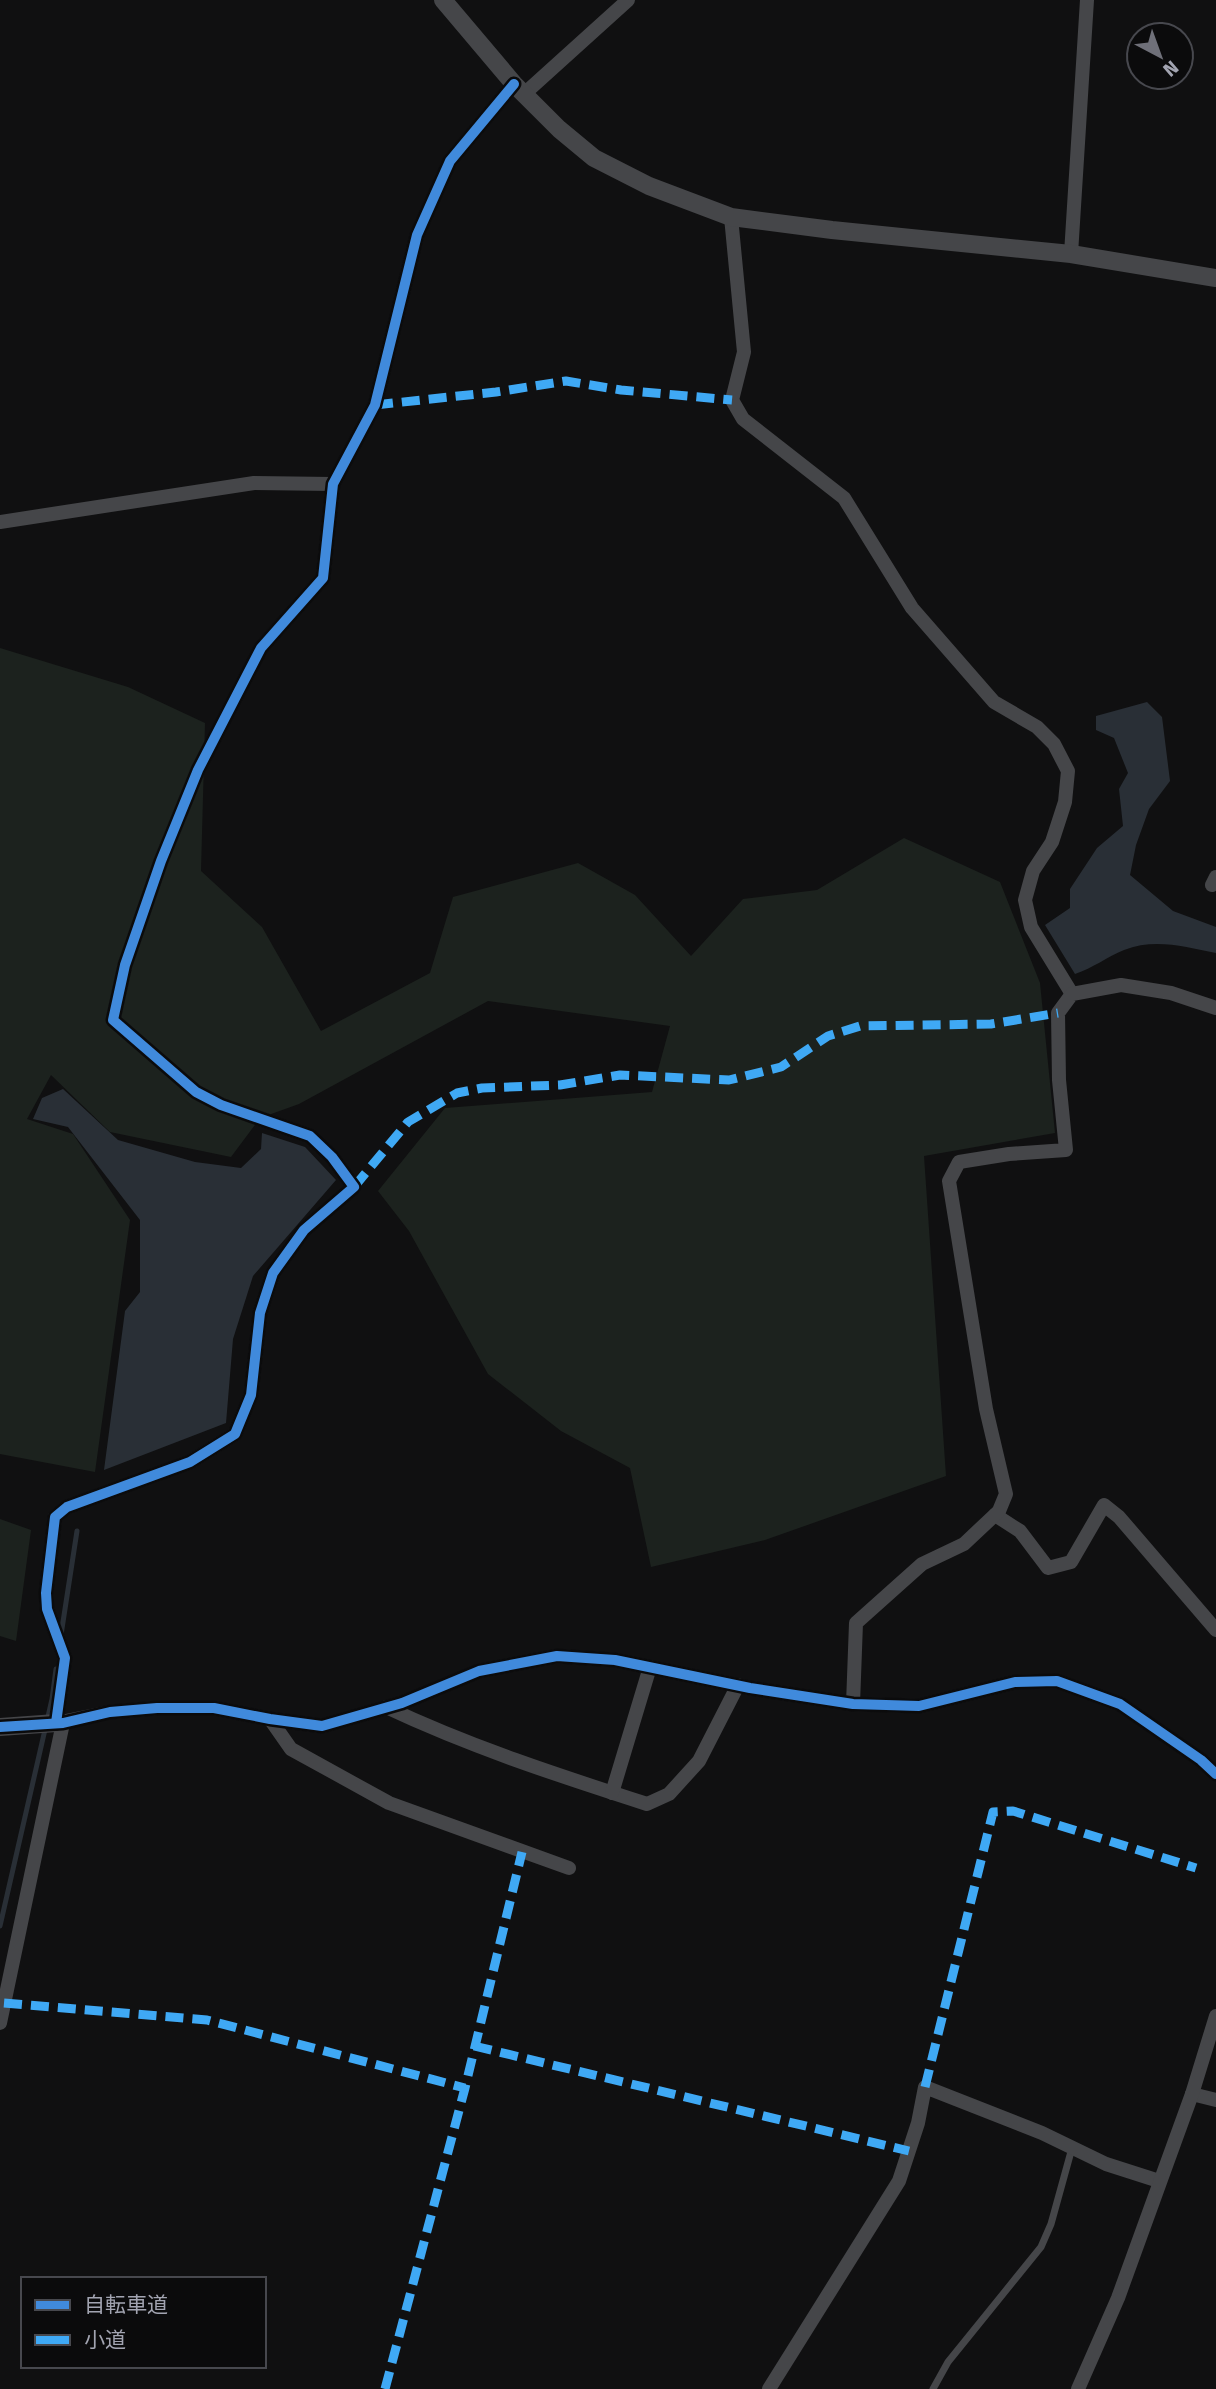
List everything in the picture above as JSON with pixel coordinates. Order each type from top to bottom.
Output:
[{"type":"street","points":[[443,0],[453,8],[519,89],[559,130],[594,158],[649,186],[731,216],[832,230],[1071,254],[1216,278]]},
{"type":"street","points":[[0,2023],[59,1723],[65,1658],[47,1609],[46,1593],[55,1517],[67,1507],[190,1462],[235,1434],[251,1395],[260,1313],[273,1273],[304,1230],[354,1187],[332,1157],[310,1136],[221,1105],[196,1092],[113,1020],[125,965],[161,862],[198,770],[261,648],[323,578],[333,484],[375,405],[417,235],[450,161],[519,89],[628,0]]},
{"type":"street","points":[[1071,254],[1087,0]]},
{"type":"street","points":[[731,216],[744,352],[732,400],[743,419],[844,498],[912,608],[993,702],[1037,727],[1054,744],[1068,771],[1065,802],[1052,842],[1033,871],[1025,900],[1031,927],[1072,994]]},
{"type":"street","points":[[0,522],[254,483],[333,484]]},
{"type":"street","points":[[853,1704],[856,1623],[922,1564],[964,1544],[999,1511],[1006,1494],[986,1409],[949,1181],[959,1162],[1009,1154],[1066,1150],[1059,1080],[1058,1013],[1072,994],[1121,985],[1171,993],[1216,1008]]},
{"type":"street","points":[[995,1515],[1020,1531],[1048,1568],[1071,1562],[1104,1505],[1119,1517],[1216,1630]]},
{"type":"street","points":[[0,1727],[59,1723],[110,1712],[157,1708],[214,1708],[322,1726],[386,1707],[479,1671],[557,1656],[615,1660],[738,1685],[853,1704],[919,1706],[1015,1682],[1057,1681],[1120,1704],[1201,1760],[1216,1774]]},
{"type":"street","points":[[612,1793],[650,1667]]},
{"type":"street","points":[[386,1707],[449,1737],[647,1804],[670,1794],[699,1761],[738,1685]]},
{"type":"street","points":[[270,1719],[291,1749],[389,1804],[569,1868]]},
{"type":"street","points":[[1078,2389],[1118,2298],[1192,2094],[1216,2016]]},
{"type":"street","points":[[769,2389],[899,2181],[918,2123],[925,2087],[1042,2133],[1106,2164],[1159,2181]]},
{"type":"street","points":[[1192,2094],[1216,2100]]},
{"type":"lane","points":[[933,2389],[948,2362],[1041,2247],[1051,2224],[1072,2147]]},
{"type":"shaded area","points":[[0,648],[128,687],[205,723],[201,871],[262,927],[321,1031],[430,973],[453,897],[578,863],[635,895],[691,956],[743,899],[817,890],[904,838],[1000,882],[1040,983],[1055,1133],[924,1156],[946,1476],[765,1540],[651,1567],[630,1468],[561,1431],[488,1374],[409,1231],[378,1191],[445,1108],[652,1092],[670,1026],[488,1001],[299,1104],[260,1118],[231,1157],[110,1132],[51,1075],[27,1119],[73,1134],[130,1220],[95,1472],[0,1454]]},
{"type":"shaded area","points":[[1147,702],[1162,717],[1170,781],[1149,809],[1136,845],[1130,875],[1173,911],[1216,927],[1216,953],[1159,944],[1136,946],[1075,974],[1045,925],[1070,908],[1070,889],[1097,848],[1123,826],[1119,789],[1128,773],[1114,738],[1096,730],[1096,716]]},
{"type":"shaded area","points":[[63,1089],[118,1140],[195,1162],[241,1168],[261,1149],[262,1133],[305,1147],[336,1180],[253,1276],[233,1339],[226,1423],[104,1470],[125,1311],[140,1292],[140,1220],[68,1127],[33,1119],[42,1098]]},
{"type":"shaded area","points":[[0,1519],[31,1530],[16,1641],[0,1636]]},
{"type":"waterway","points":[[61,1635],[77,1531]]},
{"type":"waterway","points":[[0,1926],[52,1699],[56,1669]]},
{"type":"marked path","points":[[375,405],[496,392],[566,381],[621,390],[732,400]]},
{"type":"marked path","points":[[354,1187],[408,1122],[457,1093],[482,1088],[560,1085],[620,1075],[729,1080],[781,1067],[828,1036],[860,1026],[991,1024],[1058,1013]]},
{"type":"marked path","points":[[925,2087],[993,1812],[1013,1811],[1196,1868]]},
{"type":"marked path","points":[[385,2389],[465,2088],[522,1852]]},
{"type":"marked path","points":[[4,2003],[207,2020],[465,2088]]},
{"type":"marked path","points":[[474,2046],[909,2151]]},
{"type":"cycle path","points":[[56,1723],[65,1658],[47,1609],[46,1593],[55,1517],[67,1507],[190,1462],[235,1434],[251,1395],[260,1313],[273,1273],[304,1230],[354,1187],[332,1157],[310,1136],[221,1105],[196,1092],[113,1020],[125,965],[161,861],[198,770],[261,648],[323,578],[333,484],[375,405],[417,235],[450,161],[514,84]]},
{"type":"cycle path","points":[[0,1727],[63,1723],[110,1712],[157,1708],[214,1708],[322,1726],[402,1703],[479,1671],[557,1656],[615,1660],[750,1688],[853,1704],[919,1706],[1015,1682],[1057,1681],[1120,1704],[1201,1760],[1216,1774]]}]
